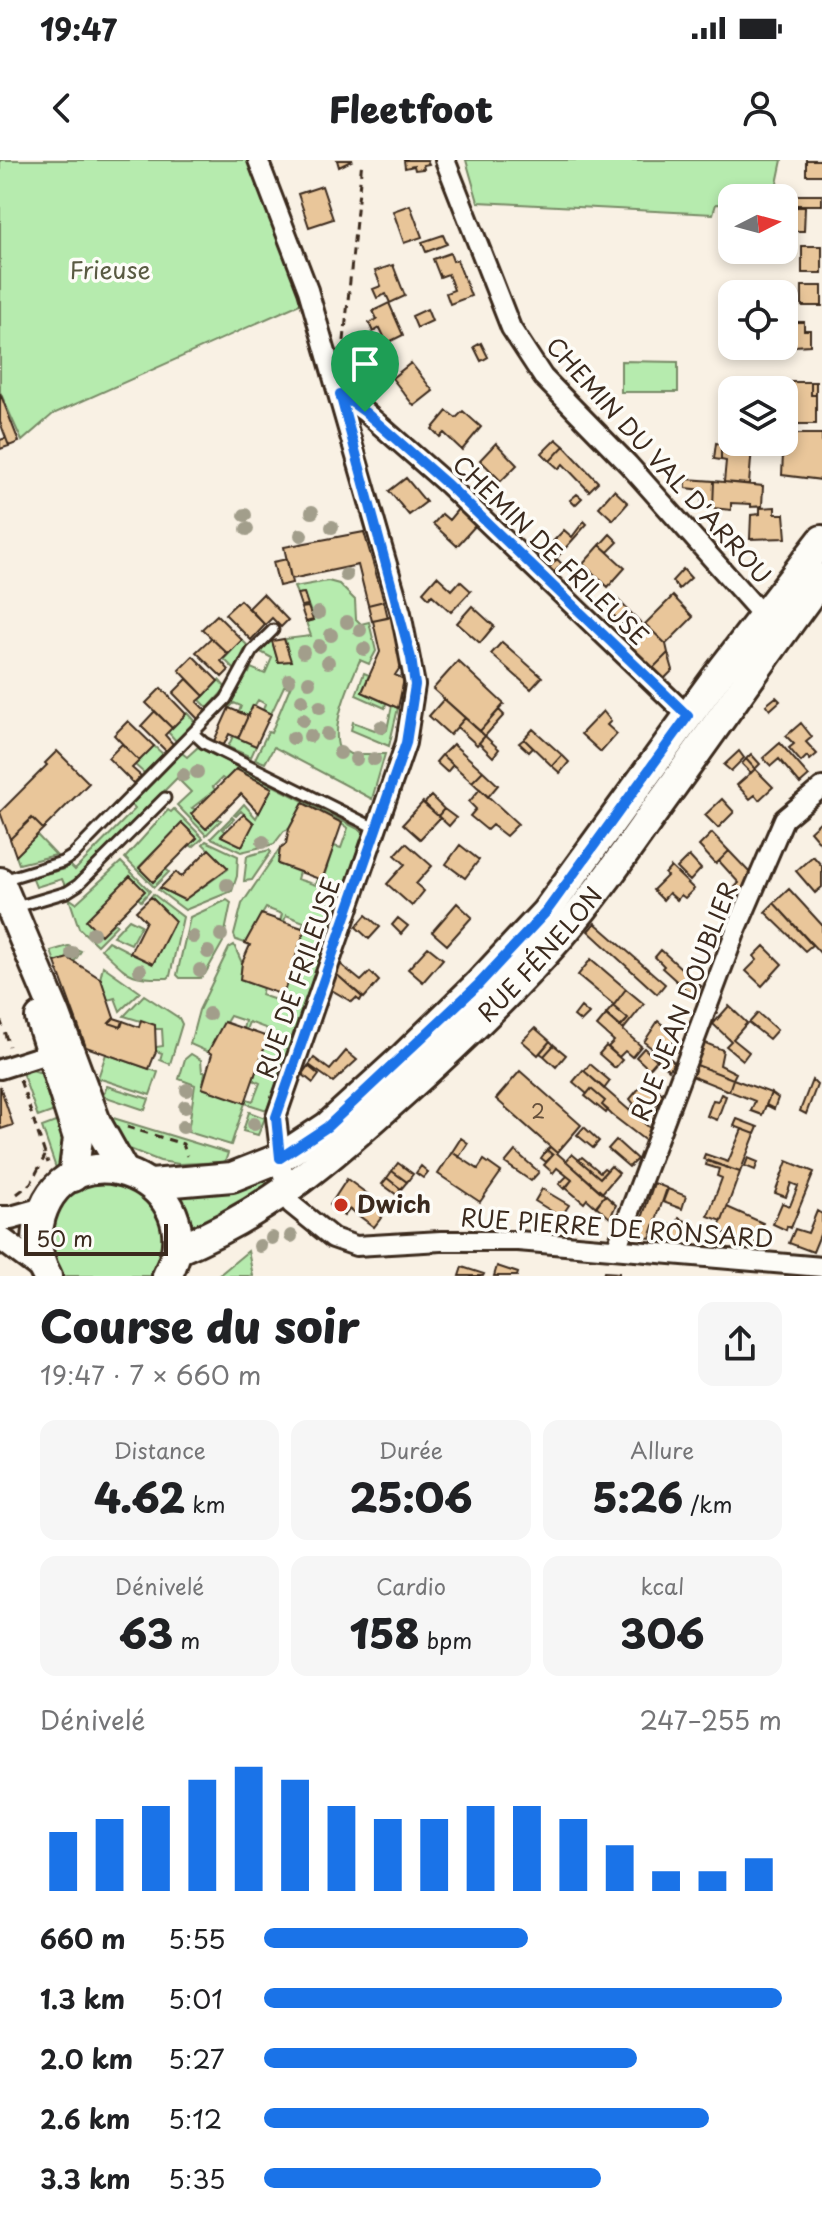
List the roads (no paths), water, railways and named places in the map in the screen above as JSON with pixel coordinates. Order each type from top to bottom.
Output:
[{"type":"main road","name":"RUE FÉNELON","points":[[151,1184],[232,1177],[280,1158],[327,1127],[478,985],[546,912],[764,617],[819,560]]},
{"type":"main road","name":"RUE FÉNELON","points":[[172,1263],[285,1192],[328,1159],[446,1054],[563,933],[625,852],[819,560]]},
{"type":"main road","points":[[0,882],[56,1015],[96,1122],[123,1170]]},
{"type":"main road","points":[[10,909],[50,1053],[78,1138],[73,1177]]},
{"type":"main road","points":[[45,1273],[37,1250],[37,1229],[43,1209],[51,1196],[73,1177],[106,1168],[123,1170],[151,1184],[167,1202],[176,1225],[172,1263]]},
{"type":"street","name":"RUE DE FRILEUSE","points":[[258,160],[308,290],[340,394],[401,613],[415,685],[406,743],[276,1117],[285,1192]]},
{"type":"street","name":"CHEMIN DU VAL D'ARROU","points":[[445,160],[511,328],[543,377],[628,464],[764,617]]},
{"type":"street","name":"CHEMIN DE FRILEUSE","points":[[340,394],[448,485],[688,716]]},
{"type":"street","name":"RUE JEAN DOUBLIER","points":[[616,1249],[735,933],[784,819],[822,787]]},
{"type":"street","points":[[7,1067],[50,1053]]},
{"type":"street","name":"RUE PIERRE DE RONSARD","points":[[285,1192],[299,1213],[333,1238],[356,1246],[518,1241],[822,1267]]},
{"type":"street","points":[[0,1218],[43,1209]]},
{"type":"street","points":[[0,1238],[45,1273]]},
{"type":"lane","points":[[0,882],[68,859],[230,695],[252,651],[273,630]]},
{"type":"lane","points":[[193,733],[204,743],[377,829]]},
{"type":"lane","points":[[10,909],[67,892],[78,885],[165,798]]},
{"type":"place","name":"Dwich","points":[[341,1205]]},
{"type":"park label","name":"Frieuse","points":[[110,271]]}]
